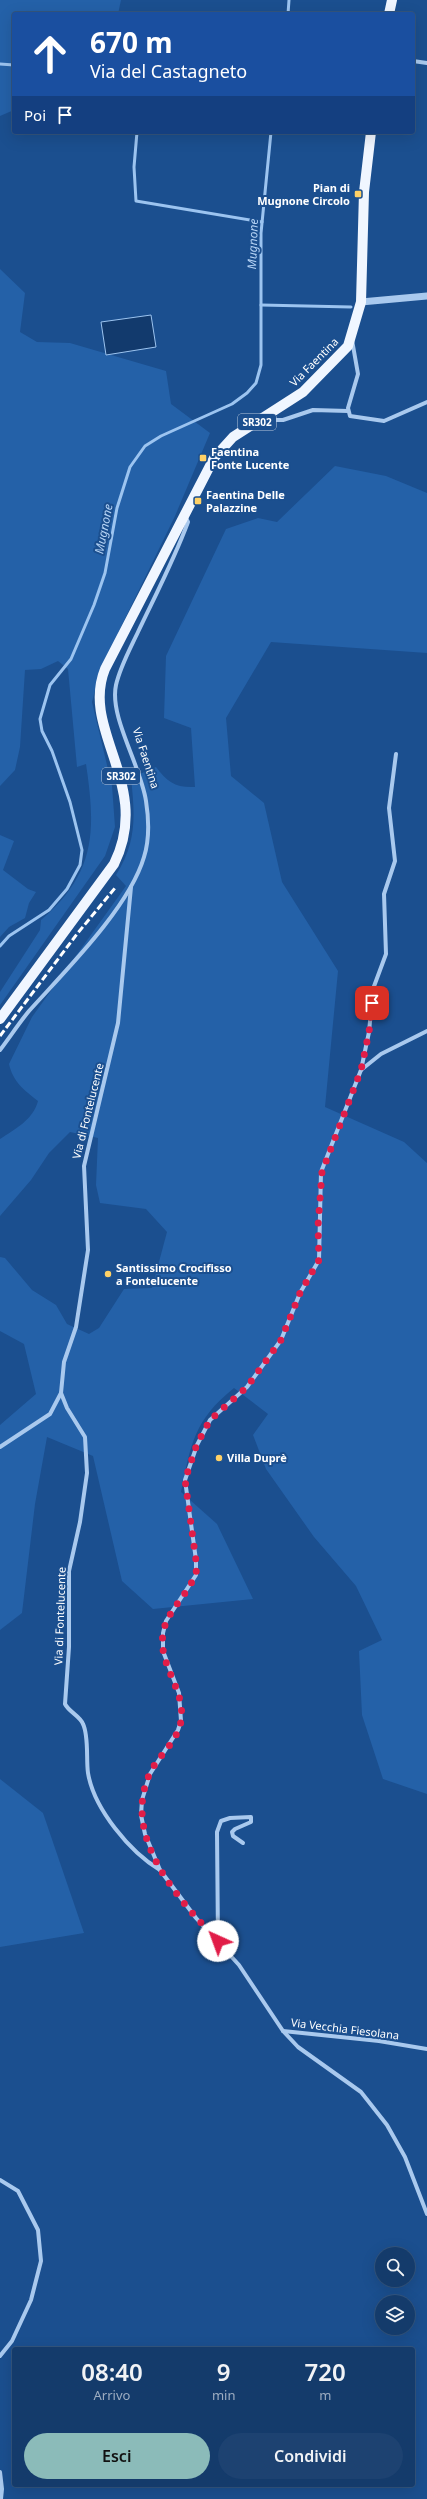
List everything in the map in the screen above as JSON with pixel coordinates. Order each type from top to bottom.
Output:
[{"type":"main road","points":[[390,12],[392,0]]},
{"type":"main road","name":"Via Faentina","points":[[0,1020],[114,864],[122,849],[126,834],[126,802],[100,706],[102,676],[183,514],[219,452],[233,437],[313,383],[345,351],[351,338],[361,302],[364,192],[371,134]]},
{"type":"street","points":[[415,61],[427,63]]},
{"type":"street","points":[[361,302],[427,296]]},
{"type":"street","points":[[351,338],[358,362],[358,374],[348,411],[350,416],[384,421],[427,402]]},
{"type":"street","points":[[260,420],[283,420],[313,410],[348,411]]},
{"type":"street","name":"Via Faentina","points":[[0,1050],[28,1013],[94,938],[131,887],[144,859],[149,824],[139,770],[118,714],[116,689],[126,659],[179,547],[188,522],[188,518],[183,514]]},
{"type":"street","points":[[283,2031],[239,1965],[196,1918],[160,1870],[145,1834],[141,1815],[142,1800],[150,1774],[178,1730],[181,1721],[179,1693],[167,1664],[162,1642],[166,1621],[186,1593],[197,1568],[185,1480],[197,1444],[210,1420],[247,1387],[281,1340],[300,1293],[319,1260],[318,1226],[322,1172],[361,1070],[369,1032],[373,989],[386,954],[384,894],[395,861],[389,808],[396,754]]},
{"type":"street","name":"Via di Fontelucente","points":[[131,887],[118,1023],[84,1166],[88,1250],[76,1326],[64,1362],[61,1393],[67,1408],[85,1438],[87,1473],[80,1522],[69,1571],[69,1647],[65,1704],[83,1724],[88,1773],[92,1790],[101,1809],[144,1860],[160,1870]]},
{"type":"street","points":[[361,1070],[381,1054],[427,1031]]},
{"type":"street","points":[[0,1446],[50,1414],[61,1393]]},
{"type":"street","points":[[218,1941],[216,1898],[217,1832],[221,1821],[230,1818],[251,1817],[251,1822],[235,1829],[232,1832],[233,1836],[243,1843]]},
{"type":"street","name":"Via Vecchia Fiesolana","points":[[283,2031],[379,2041],[427,2049]]},
{"type":"street","name":"Via Vecchia Fiesolana","points":[[283,2031],[298,2047],[361,2092],[386,2125],[405,2157],[427,2214]]},
{"type":"street","points":[[0,2180],[18,2191],[35,2224],[38,2230],[41,2261],[31,2300],[12,2341],[0,2356]]},
{"type":"street","points":[[0,2472],[2,2489],[1,2499]]},
{"type":"shaded area","points":[[0,0],[121,0],[118,12],[12,12],[12,111],[0,116]]},
{"type":"shaded area","points":[[0,269],[25,293],[20,332],[37,342],[70,343],[166,371],[171,404],[210,433],[175,516],[100,670],[92,702],[112,786],[115,827],[105,856],[0,1005],[0,992],[40,930],[41,920],[59,903],[73,885],[82,868],[88,850],[91,830],[91,810],[86,764],[77,767],[68,669],[58,661],[41,669],[25,670],[20,747],[15,770],[0,786]]},
{"type":"shaded area","points":[[151,315],[156,347],[106,355],[101,322]]},
{"type":"shaded area","points":[[335,466],[386,476],[427,493],[427,653],[271,642],[226,718],[231,776],[264,803],[282,882],[338,971],[325,1107],[404,1142],[427,1163],[427,1794],[383,1779],[362,1715],[359,1651],[382,1640],[356,1586],[314,1537],[266,1469],[253,1435],[268,1414],[234,1388],[210,1411],[202,1422],[192,1446],[181,1492],[217,1524],[253,1599],[153,1609],[122,1581],[93,1456],[47,1437],[35,1504],[22,1613],[0,1630],[0,1425],[36,1394],[24,1344],[0,1331],[0,1257],[5,1258],[32,1290],[56,1305],[67,1324],[89,1334],[99,1328],[124,1289],[152,1288],[167,1232],[146,1209],[100,1203],[96,1185],[98,1138],[70,1132],[49,1153],[31,1180],[0,1216],[0,1139],[28,1119],[36,1108],[38,1101],[16,1081],[9,1064],[32,1017],[126,886],[116,875],[128,851],[133,828],[134,816],[131,778],[156,767],[164,777],[172,783],[182,786],[195,787],[191,728],[164,718],[166,656],[226,529],[258,518],[277,522]]},
{"type":"shaded area","points":[[0,835],[14,841],[3,870],[28,889],[36,892],[29,903],[25,918],[9,927],[0,937]]},
{"type":"shaded area","points":[[0,1779],[43,1813],[84,1933],[0,1947]]},
{"type":"waterway","name":"Mugnone","points":[[288,12],[289,0]]},
{"type":"waterway","points":[[0,64],[12,65]]},
{"type":"waterway","points":[[137,134],[134,167],[136,201],[262,222]]},
{"type":"waterway","name":"Mugnone","points":[[0,946],[9,936],[49,910],[67,889],[80,865],[82,850],[70,802],[52,751],[42,731],[40,719],[50,685],[71,659],[94,605],[105,573],[117,508],[130,467],[145,446],[161,436],[232,404],[247,393],[256,383],[261,365],[261,233],[271,134]]},
{"type":"waterway","points":[[261,305],[351,307]]},
{"type":"railway","points":[[0,1036],[77,934],[115,888]]},
{"type":"place","name":"Pian di Mugnone Circolo","points":[[358,194]]},
{"type":"place","name":"Faentina Fonte Lucente","points":[[203,458]]},
{"type":"place","name":"Faentina Delle Palazzine","points":[[198,501]]},
{"type":"place","name":"Santissimo Crocifisso a Fontelucente","points":[[108,1274]]},
{"type":"place","name":"Villa Duprè","points":[[219,1458]]},
{"type":"route","points":[[218,1941],[196,1918],[160,1870],[145,1834],[141,1815],[142,1800],[150,1774],[178,1730],[181,1721],[179,1693],[167,1664],[163,1652],[162,1642],[166,1621],[174,1612],[192,1583],[196,1575],[197,1568],[188,1512],[185,1480],[197,1444],[210,1420],[247,1387],[281,1340],[300,1293],[319,1260],[318,1226],[322,1172],[346,1113],[361,1070],[369,1032],[372,1003]]}]
